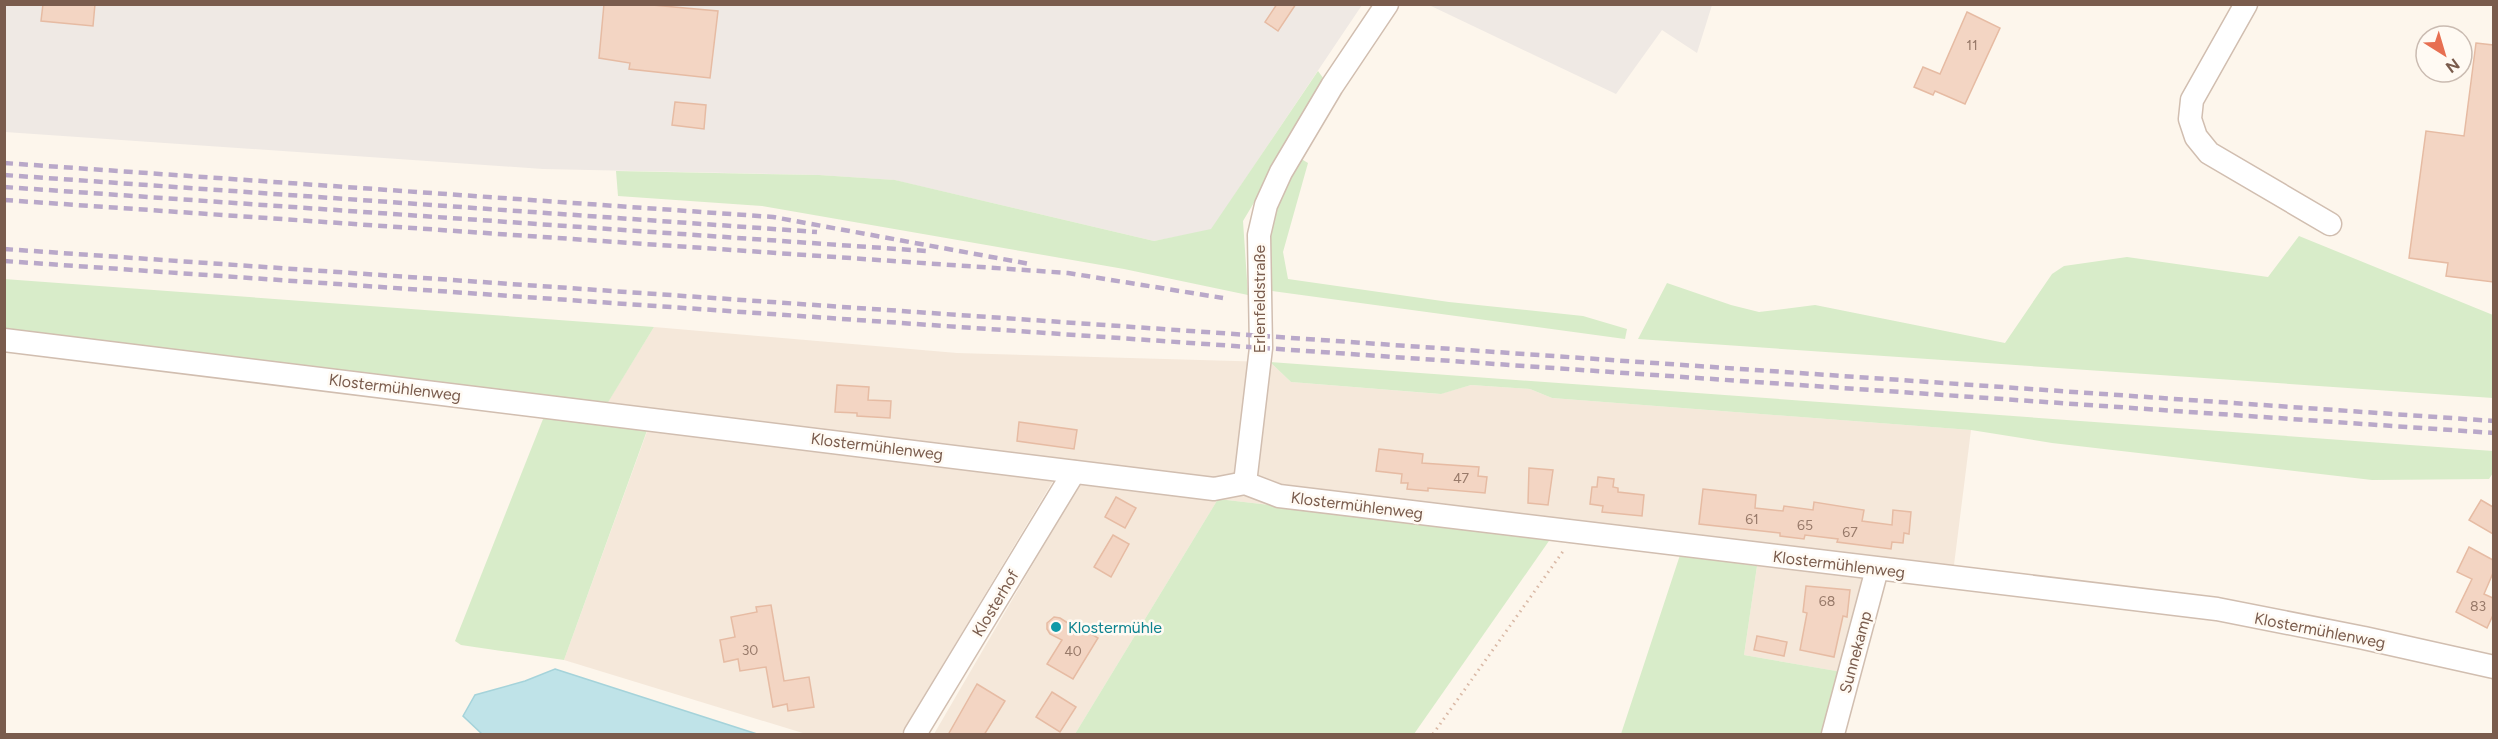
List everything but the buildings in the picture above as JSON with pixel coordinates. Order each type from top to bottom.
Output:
[{"type":"street","name":"Erlenfeldstraße","points":[[1245,483],[1257,397],[1260,348],[1259,235],[1266,205],[1281,172],[1332,86],[1387,4]]},
{"type":"street","points":[[2246,4],[2192,100],[2190,119],[2196,137],[2209,153],[2330,224]]},
{"type":"street","name":"Klostermühlenweg","points":[[4,340],[1214,489],[1245,483],[1279,496],[2217,609],[2364,638],[2493,667]]},
{"type":"street","name":"Klosterhof","points":[[915,735],[1074,472]]},
{"type":"street","name":"Sunnekamp","points":[[1833,735],[1877,569]]},
{"type":"path","points":[[1433,735],[1578,531]]},
{"type":"shaded area","points":[[4,5],[1362,5],[1211,230],[1154,241],[894,180],[819,175],[543,169],[5,132]]},
{"type":"shaded area","points":[[1429,5],[1712,5],[1697,53],[1662,30],[1616,94]]},
{"type":"shaded area","points":[[654,327],[957,353],[1270,362],[1291,382],[1440,394],[1471,385],[1530,389],[1552,398],[1971,430],[1954,565],[1949,587],[1886,578],[1859,675],[1744,655],[1757,566],[1575,541],[1218,499],[1075,734],[934,734],[1082,480],[1056,476],[901,734],[806,734],[564,660],[649,426],[598,418]]},
{"type":"green space","points":[[1318,71],[1326,82],[1243,221],[1248,295],[1124,269],[762,206],[618,196],[616,171],[819,175],[895,180],[1154,241],[1211,229]]},
{"type":"green space","points":[[1298,157],[1308,163],[1283,252],[1288,279],[1449,302],[1583,316],[1627,329],[1625,339],[1272,291],[1268,248],[1271,217]]},
{"type":"green space","points":[[2299,236],[2493,315],[2493,398],[1638,339],[1667,283],[1759,312],[1815,305],[2005,343],[2052,274],[2064,266],[2127,257],[2268,277]]},
{"type":"green space","points":[[4,279],[654,327],[607,404],[5,334]]},
{"type":"green space","points":[[1270,362],[2493,451],[2493,473],[2489,479],[2372,480],[2052,443],[1971,430],[1552,398],[1530,389],[1471,385],[1441,394],[1291,382]]},
{"type":"green space","points":[[545,414],[649,425],[564,660],[461,645],[455,641]]},
{"type":"green space","points":[[1218,499],[1551,538],[1414,734],[1075,734]]},
{"type":"green space","points":[[1680,555],[1757,566],[1744,655],[1842,672],[1821,734],[1621,734]]},
{"type":"water","points":[[555,669],[757,734],[482,734],[463,716],[475,695],[525,681]]},
{"type":"railway","points":[[4,163],[773,217],[1030,264]]},
{"type":"railway","points":[[4,175],[817,232]]},
{"type":"railway","points":[[4,187],[926,251]]},
{"type":"railway","points":[[4,200],[1068,273],[1223,298]]},
{"type":"railway","points":[[4,249],[2494,421]]},
{"type":"railway","points":[[4,261],[2494,433]]},
{"type":"place","name":"Klostermühle","points":[[1056,627]]}]
